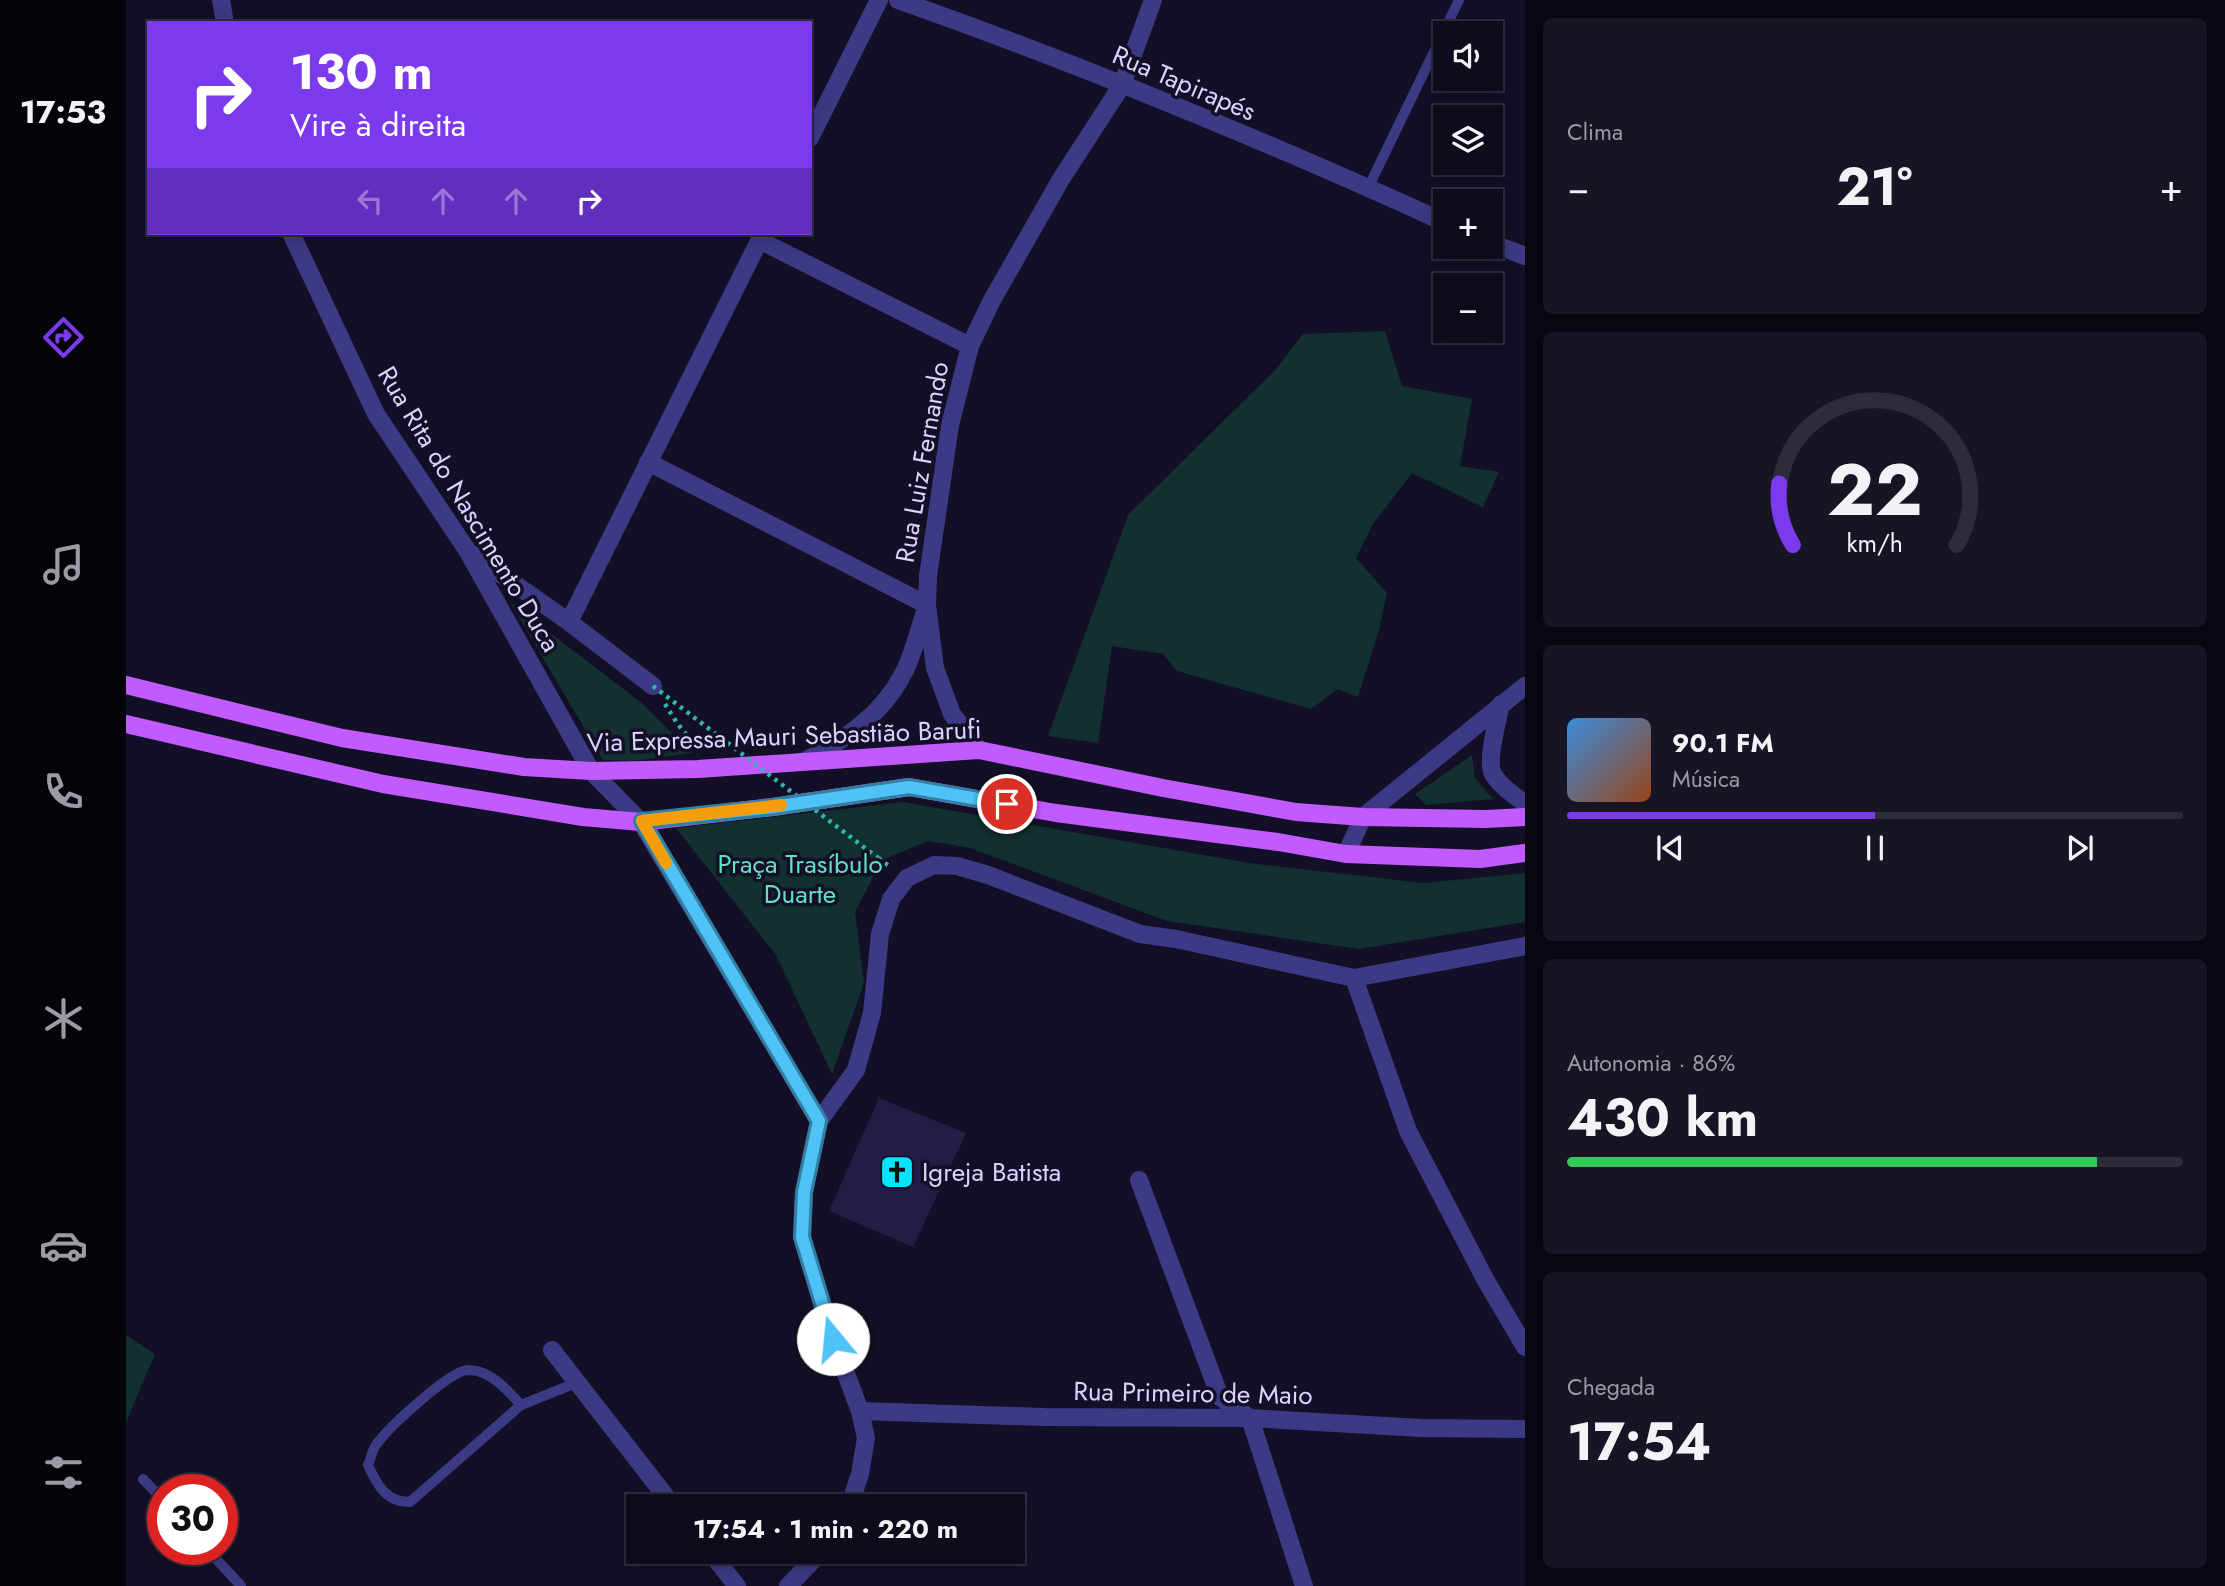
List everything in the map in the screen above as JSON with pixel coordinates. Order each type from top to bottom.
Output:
[{"type":"main road","name":"Via Expressa Mauri Sebastião Barufi","points":[[126,685],[342,738],[524,767],[591,771],[705,769],[979,750],[1163,788],[1283,809],[1363,817],[1525,817]]},
{"type":"main road","name":"Via Expressa Mauri Sebastião Barufi","points":[[126,724],[383,784],[583,817],[642,821],[773,807],[909,787],[1056,813],[1278,842],[1346,854],[1480,859],[1525,853]]},
{"type":"street","points":[[220,0],[225,21]]},
{"type":"street","points":[[812,134],[879,0]]},
{"type":"street","name":"Rua Tapirapés","points":[[898,0],[1015,41],[1433,217]]},
{"type":"street","name":"Rua Luiz Fernando","points":[[979,750],[952,714],[935,668],[927,605],[928,576],[950,425],[970,346],[991,302],[1061,179],[1122,85],[1153,0]]},
{"type":"street","name":"Rua Rita do Nascimento Duca","points":[[291,235],[376,414],[467,550],[591,771],[642,821],[819,1121]]},
{"type":"street","points":[[569,621],[761,237],[970,346]]},
{"type":"street","points":[[1503,248],[1525,256]]},
{"type":"street","points":[[648,462],[927,605],[903,674],[874,714],[843,741],[805,761]]},
{"type":"street","points":[[467,550],[569,621],[653,686]]},
{"type":"street","points":[[1346,854],[1363,817],[1525,685]]},
{"type":"street","points":[[1501,704],[1492,746],[1492,772],[1512,796],[1525,803]]},
{"type":"street","points":[[853,1494],[866,1438],[860,1411],[833,1339],[802,1237],[804,1192],[819,1121],[856,1070],[872,1013],[880,934],[891,899],[907,878],[934,865],[957,866],[988,875],[1140,934],[1176,939],[1354,978],[1525,946]]},
{"type":"street","points":[[1354,978],[1408,1131],[1485,1279],[1525,1347]]},
{"type":"street","points":[[1139,1180],[1220,1397],[1250,1418],[1304,1586]]},
{"type":"street","points":[[552,1350],[664,1494]]},
{"type":"street","name":"Rua Primeiro de Maio","points":[[860,1411],[1044,1418],[1250,1418],[1420,1427],[1525,1429]]},
{"type":"street","points":[[720,1564],[737,1586]]},
{"type":"street","points":[[788,1586],[809,1564]]},
{"type":"lane","points":[[1368,188],[1459,0]]},
{"type":"lane","points":[[521,1405],[486,1373],[466,1370],[442,1382],[375,1446],[369,1465],[376,1484],[399,1502],[410,1502],[521,1405],[576,1383]]},
{"type":"lane","points":[[143,1479],[147,1483]]},
{"type":"lane","points":[[222,1565],[241,1586]]},
{"type":"path","points":[[653,686],[677,723],[697,747],[705,769]]},
{"type":"path","points":[[653,686],[878,859]]},
{"type":"green space","points":[[1385,331],[1402,386],[1472,399],[1460,466],[1499,472],[1483,507],[1412,473],[1373,524],[1356,558],[1387,593],[1379,630],[1358,697],[1338,689],[1311,709],[1177,671],[1163,654],[1112,646],[1098,743],[1048,736],[1128,515],[1276,369],[1303,334]]},
{"type":"green space","points":[[510,602],[643,704],[692,753],[633,761],[603,760]]},
{"type":"green space","points":[[1472,755],[1475,778],[1493,799],[1426,805],[1415,794]]},
{"type":"green space","name":"Praça Trasíbulo Duarte","points":[[903,802],[1249,863],[1424,883],[1525,873],[1525,922],[1359,949],[1167,921],[970,848],[928,841],[882,860],[855,912],[864,983],[832,1074],[776,955],[676,828]]},
{"type":"green space","points":[[126,1335],[155,1354],[126,1422]]},
{"type":"building","name":"Igreja Batista","points":[[879,1098],[966,1133],[913,1247],[829,1211]]},
{"type":"slow traffic","points":[[666,863],[642,821],[781,805]]},
{"type":"place","name":"Igreja Batista","points":[[897,1172]]},
{"type":"route","points":[[833,1339],[802,1237],[804,1192],[819,1121],[642,821],[773,807],[909,787],[1007,804]]}]
